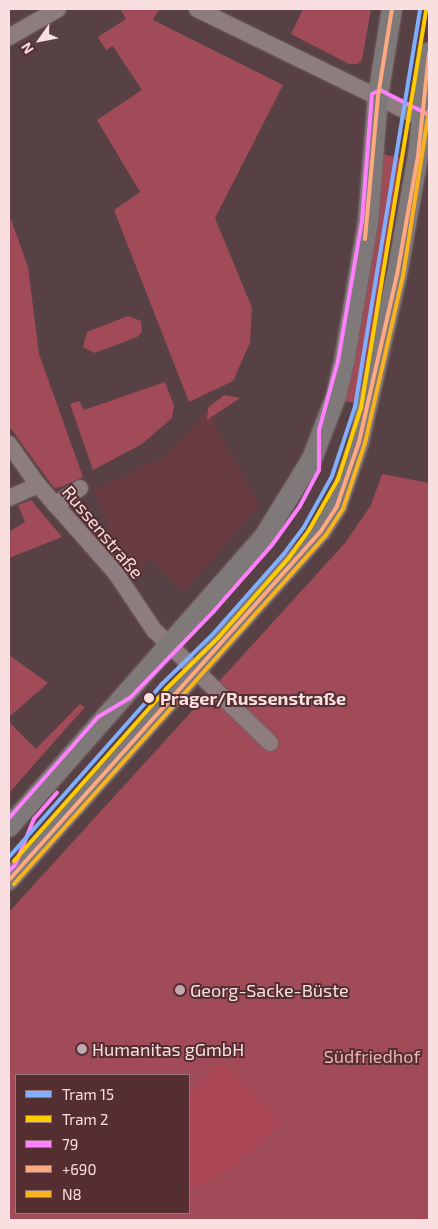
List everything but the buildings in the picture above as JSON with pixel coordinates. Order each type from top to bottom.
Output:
[{"type":"main road","points":[[9,827],[264,537],[292,496],[324,431],[344,362],[368,222],[378,96],[392,9]]},
{"type":"main road","points":[[9,880],[321,531],[338,506],[359,442],[396,275],[425,120],[429,53]]},
{"type":"street","points":[[9,37],[58,9]]},
{"type":"street","points":[[197,9],[425,120]]},
{"type":"street","name":"Russenstraße","points":[[9,444],[38,485],[115,572],[150,625],[168,645],[270,743]]},
{"type":"street","points":[[9,498],[38,485]]},
{"type":"street","points":[[56,506],[80,488]]},
{"type":"shaded area","points":[[208,410],[259,506],[184,592],[150,559],[138,572],[116,546],[93,490],[165,456]]},
{"type":"shaded area","points":[[222,1063],[281,1122],[228,1170],[190,1189],[190,1095]]},
{"type":"green space","points":[[120,9],[159,9],[153,20],[283,85],[215,218],[252,308],[250,343],[233,381],[189,402],[114,210],[140,192],[97,120],[142,90],[113,46],[106,50],[98,37],[126,19]]},
{"type":"green space","points":[[303,9],[371,9],[362,60],[357,64],[349,64],[291,34]]},
{"type":"green space","points":[[381,154],[403,158],[361,404],[344,401]]},
{"type":"green space","points":[[9,214],[28,267],[39,354],[83,477],[61,487],[54,488],[9,426]]},
{"type":"green space","points":[[128,316],[141,321],[142,331],[137,337],[95,353],[83,347],[87,332]]},
{"type":"green space","points":[[165,382],[174,406],[172,418],[142,444],[93,470],[70,404],[79,401],[84,410]]},
{"type":"green space","points":[[224,395],[240,398],[207,420],[208,408]]},
{"type":"green space","name":"Südfriedhof","points":[[382,474],[429,483],[429,1220],[9,1220],[9,912],[345,543],[371,505]]},
{"type":"green space","points":[[31,500],[62,537],[9,558],[9,532],[25,522],[18,505]]},
{"type":"green space","points":[[9,655],[48,683],[9,717]]},
{"type":"green space","points":[[80,704],[85,707],[9,793],[9,722],[36,749]]},
{"type":"tram line","name":"15","points":[[9,857],[161,685],[213,634],[283,555],[304,527],[332,476],[355,407],[420,9]]},
{"type":"tram line","name":"2","points":[[14,861],[166,689],[218,638],[288,559],[309,530],[338,479],[361,408],[426,10]]},
{"type":"transit line","name":"+690","points":[[365,239],[378,96],[392,9]]},
{"type":"transit line","name":"+690","points":[[9,880],[321,531],[337,506],[359,442],[397,275],[418,156],[429,53]]},
{"type":"transit line","name":"79","points":[[9,818],[98,717],[130,698],[214,611],[272,545],[300,506],[319,470],[319,430],[338,361],[362,221],[372,94],[380,90],[429,115]]},
{"type":"transit line","name":"N8","points":[[14,884],[326,535],[343,509],[365,443],[403,276],[429,110]]},
{"type":"transit line","name":"79","points":[[9,871],[15,865],[34,819],[57,793]]},
{"type":"place","name":"Prager/Russenstraße","points":[[149,698]]},
{"type":"place","name":"Georg-Sacke-Büste","points":[[180,990]]},
{"type":"place","name":"Humanitas gGmbH","points":[[82,1049]]}]
